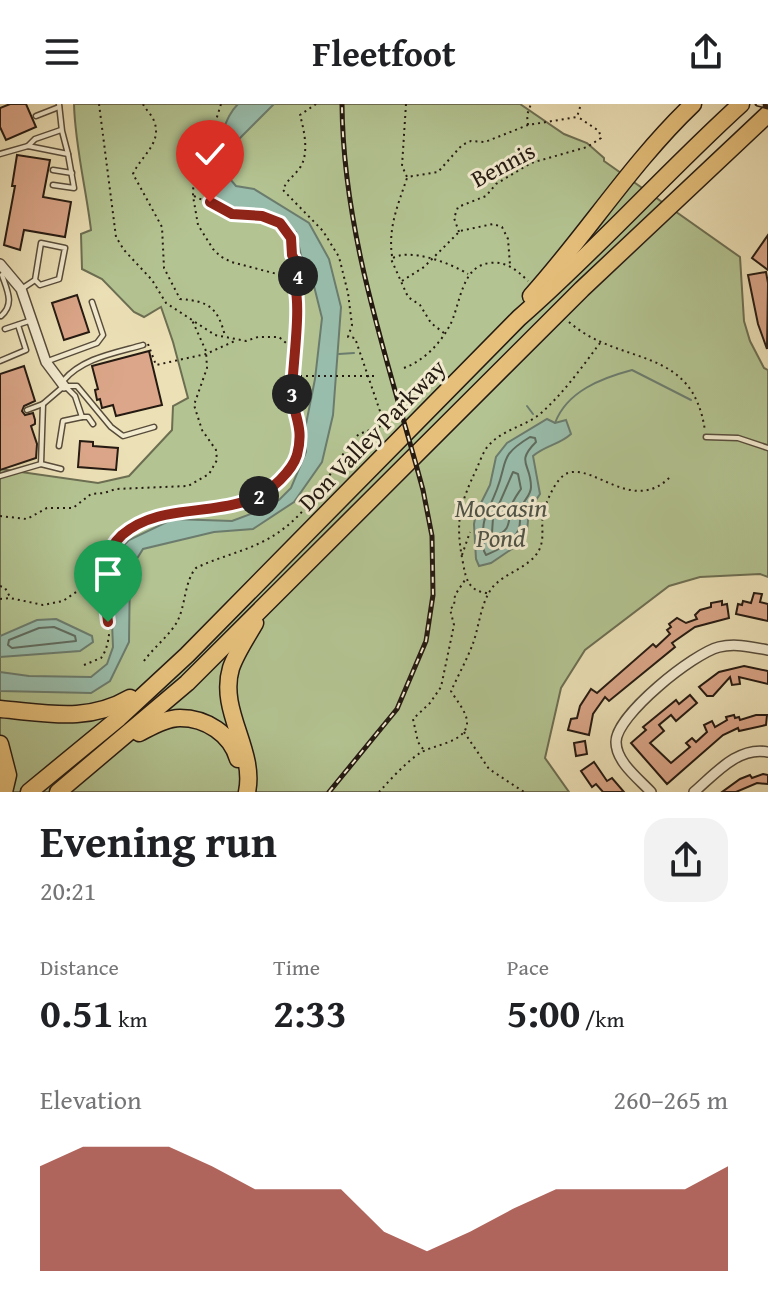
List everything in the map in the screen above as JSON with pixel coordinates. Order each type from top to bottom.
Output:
[{"type":"highway","points":[[519,318],[531,297],[638,163],[693,104]]},
{"type":"highway","name":"Don Valley Parkway","points":[[29,792],[119,718],[156,683],[356,487],[519,318],[563,280],[741,104]]},
{"type":"highway","name":"Don Valley Parkway","points":[[58,792],[187,683],[582,289],[768,114]]},
{"type":"highway","points":[[244,792],[248,772],[228,691],[231,668],[261,611]]},
{"type":"highway","points":[[0,709],[84,716],[115,707],[156,683]]},
{"type":"highway","points":[[119,742],[179,718],[205,722],[222,733],[236,753],[244,792]]},
{"type":"highway","points":[[0,744],[8,775],[4,792]]},
{"type":"street","points":[[0,264],[4,274],[21,289],[46,362],[63,384]]},
{"type":"street","points":[[651,792],[618,752],[617,737],[627,717],[688,664],[716,647],[746,646],[768,650]]},
{"type":"street","points":[[694,792],[729,762],[752,751],[768,752]]},
{"type":"lane","points":[[36,116],[59,105],[74,188],[53,185]]},
{"type":"lane","points":[[28,146],[35,139],[62,130]]},
{"type":"lane","points":[[0,154],[28,146],[68,154]]},
{"type":"lane","points":[[53,170],[72,173]]},
{"type":"lane","points":[[21,289],[35,280],[41,243],[65,248],[59,279],[40,285],[35,280]]},
{"type":"lane","points":[[1,316],[9,309],[10,303],[4,274]]},
{"type":"lane","points":[[46,362],[97,343],[103,335],[92,302]]},
{"type":"lane","points":[[5,329],[31,320]]},
{"type":"lane","points":[[0,361],[26,350],[18,325]]},
{"type":"lane","points":[[27,410],[43,404],[72,370],[93,360],[143,345]]},
{"type":"lane","points":[[63,384],[75,396],[82,417]]},
{"type":"lane","points":[[63,384],[77,386],[111,427],[123,436],[154,427]]},
{"type":"lane","points":[[41,464],[43,404]]},
{"type":"lane","points":[[59,446],[63,421],[88,417],[93,424]]},
{"type":"lane","points":[[706,437],[738,438],[768,448]]},
{"type":"lane","points":[[0,476],[41,464],[61,469]]},
{"type":"path","points":[[99,104],[116,237],[124,250],[152,280],[166,303],[215,335],[246,341],[258,337],[279,337],[293,350]]},
{"type":"path","points":[[143,104],[154,121],[155,136],[151,149],[133,174],[162,227],[164,268],[178,297],[202,302],[218,313],[226,337]]},
{"type":"path","points":[[221,104],[213,130],[196,155],[193,196],[198,225],[220,256],[231,262],[281,275],[295,287]]},
{"type":"path","points":[[144,661],[176,625],[196,568],[264,542],[289,525],[314,501],[351,442],[359,434],[381,426],[383,420],[355,338],[348,337],[352,330],[351,317],[339,257],[323,231],[283,190],[302,166],[304,158],[300,115],[316,104]]},
{"type":"path","points":[[406,104],[402,166],[407,177],[390,229],[393,257],[390,261],[408,297],[420,305],[431,323],[445,334]]},
{"type":"path","points":[[528,125],[527,115],[531,104]]},
{"type":"path","points":[[407,177],[438,172],[462,145],[471,141],[485,142],[528,125],[577,117],[581,104]]},
{"type":"path","name":"Bennis","points":[[459,232],[454,218],[458,207],[486,196],[492,187],[531,163],[577,151],[601,138],[599,131],[577,117]]},
{"type":"path","points":[[0,599],[10,598],[33,604],[56,603],[98,577],[114,543],[145,520],[171,513],[225,508],[264,494],[285,475],[297,457],[301,433],[292,398],[292,376],[296,332],[295,287],[299,268],[292,255],[291,238],[280,223],[262,216],[232,214],[193,196]]},
{"type":"path","points":[[401,281],[431,259],[459,232],[498,224],[508,239],[510,266]]},
{"type":"path","points":[[393,257],[404,253],[431,259],[470,274]]},
{"type":"path","points":[[404,368],[426,356],[445,334],[470,274],[486,264],[500,263],[510,266],[528,281]]},
{"type":"path","points":[[0,516],[27,519],[47,508],[73,508],[91,494],[116,489],[188,486],[209,474],[217,460],[216,450],[202,430],[194,405],[207,368],[206,354],[192,320]]},
{"type":"path","points":[[569,322],[587,337],[657,362],[684,380],[691,386],[703,416],[706,437]]},
{"type":"path","points":[[143,345],[149,343],[156,365],[206,354],[238,340]]},
{"type":"path","points":[[489,593],[473,588],[466,580],[461,556],[460,505],[487,447],[511,428],[527,423],[540,414],[578,373],[600,343]]},
{"type":"path","points":[[292,376],[378,376]]},
{"type":"path","points":[[379,792],[424,750],[449,742],[464,732],[467,725],[465,713],[451,691],[472,645],[489,593],[497,583],[520,570],[541,547],[543,515],[563,476],[578,472],[617,487],[637,490],[658,487],[671,476]]},
{"type":"path","points":[[461,556],[470,532]]},
{"type":"path","points":[[84,665],[101,658],[108,644],[108,610],[98,577]]},
{"type":"path","points":[[424,750],[418,742],[413,719],[441,687],[454,625],[450,609],[466,580]]},
{"type":"path","points":[[0,586],[5,588],[10,598]]},
{"type":"path","points":[[464,732],[489,769],[524,792]]},
{"type":"green space","points":[[74,104],[520,104],[564,134],[587,143],[604,161],[740,257],[744,321],[750,341],[768,370],[768,577],[760,574],[700,577],[669,586],[585,650],[561,688],[545,758],[569,792],[0,792],[0,469],[98,483],[129,476],[172,430],[173,406],[188,398],[161,307],[144,317],[134,312],[102,279],[82,269],[81,234],[91,230]]},
{"type":"water","points":[[238,104],[274,104],[228,150],[224,172],[236,186],[254,189],[309,223],[329,259],[341,307],[333,415],[322,462],[294,502],[253,529],[214,532],[143,549],[130,570],[129,642],[110,681],[91,693],[0,691],[0,672],[29,676],[91,677],[107,664],[113,647],[110,572],[116,553],[129,540],[173,519],[232,521],[264,509],[291,488],[306,452],[306,424],[322,318],[296,232],[258,210],[233,207],[210,195],[205,178],[206,162]]},
{"type":"water","name":"Moccasin Pond","points":[[547,419],[555,423],[566,420],[571,434],[533,456],[540,494],[529,510],[527,531],[519,544],[491,563],[479,566],[474,524],[490,485],[496,457],[507,443]]},
{"type":"water","points":[[56,619],[92,636],[93,642],[80,651],[0,657],[0,636],[37,620]]},
{"type":"building","points":[[10,104],[26,104],[36,127],[6,140],[0,127],[0,108]]},
{"type":"building","points":[[17,155],[50,160],[43,197],[71,202],[65,237],[24,230],[20,250],[4,245],[15,186],[12,186]]},
{"type":"building","points":[[768,235],[768,270],[752,258]]},
{"type":"building","points":[[766,272],[767,349],[758,324],[748,275]]},
{"type":"building","points":[[77,295],[89,332],[64,340],[52,303]]},
{"type":"building","points":[[149,351],[162,405],[116,416],[113,405],[102,408],[100,399],[97,400],[95,390],[98,389],[92,366]]},
{"type":"building","points":[[24,366],[35,401],[24,406],[22,411],[25,415],[33,413],[35,424],[31,426],[37,444],[36,458],[0,470],[0,374]]},
{"type":"building","points":[[80,441],[93,442],[93,446],[118,448],[116,470],[78,467]]},
{"type":"building","points":[[754,593],[762,594],[760,602],[768,604],[768,621],[736,614],[738,604],[742,605],[743,601],[751,603]]},
{"type":"building","points":[[722,601],[722,605],[727,604],[729,618],[695,627],[672,643],[675,647],[609,701],[605,697],[593,714],[589,735],[568,730],[571,719],[577,718],[580,706],[591,689],[597,693],[653,644],[656,647],[670,634],[667,630],[671,627],[669,624],[677,618],[686,623],[697,619],[695,615],[700,610]]},
{"type":"building","points":[[744,666],[768,671],[768,684],[739,677],[740,684],[732,685],[730,677],[713,696],[707,696],[699,687],[719,672]]},
{"type":"building","points":[[690,695],[697,703],[676,721],[671,715],[659,725],[664,731],[650,743],[671,763],[690,747],[686,743],[692,738],[696,742],[707,732],[704,725],[712,721],[715,727],[727,720],[726,717],[734,715],[740,720],[767,715],[766,725],[739,731],[738,728],[723,735],[667,784],[631,743],[646,730],[643,727],[676,700],[679,704]]},
{"type":"building","points":[[585,741],[587,754],[576,756],[574,743]]},
{"type":"building","points":[[594,762],[607,781],[612,778],[624,792],[603,792],[596,784],[592,787],[581,771]]},
{"type":"building","points":[[768,775],[768,784],[757,783],[736,792],[722,792],[740,779]]},
{"type":"waterway","points":[[339,354],[354,353]]},
{"type":"waterway","points":[[555,423],[577,394],[609,377],[632,370],[691,400]]},
{"type":"waterway","points":[[527,406],[533,414]]},
{"type":"railway","points":[[329,792],[397,709],[426,641],[433,595],[432,536],[423,490],[359,251],[344,153],[342,104]]},
{"type":"railway","points":[[757,104],[768,107]]},
{"type":"route","points":[[108,622],[104,589],[98,577],[110,549],[123,534],[145,520],[159,516],[225,508],[264,494],[285,475],[297,457],[301,433],[292,398],[295,287],[299,268],[292,255],[291,238],[280,223],[262,216],[232,214],[210,202]]}]
